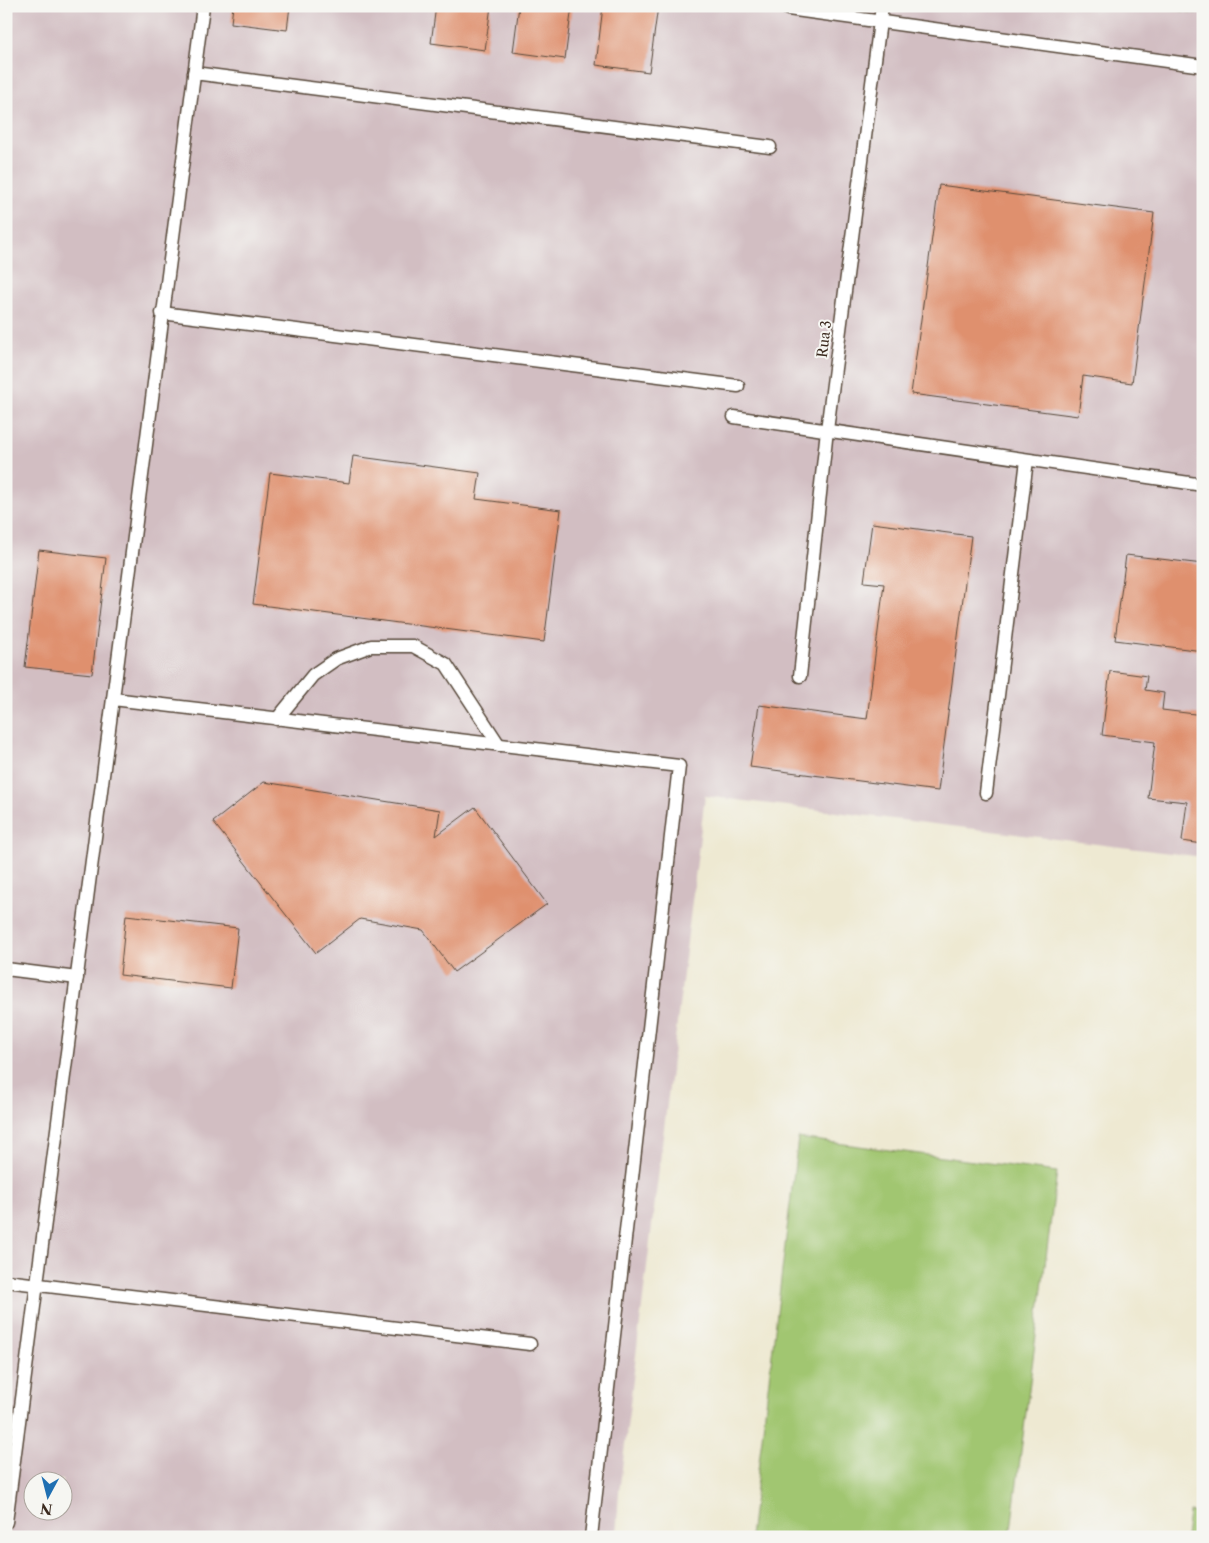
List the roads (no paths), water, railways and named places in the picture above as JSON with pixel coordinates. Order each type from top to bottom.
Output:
[{"type":"lane","points":[[6,1522],[203,6]]},
{"type":"lane","name":"Rua 3","points":[[800,676],[827,430],[882,6]]},
{"type":"lane","points":[[788,9],[1203,66]]},
{"type":"lane","points":[[194,73],[770,147]]},
{"type":"lane","points":[[162,313],[738,386]]},
{"type":"lane","points":[[734,417],[1203,485]]},
{"type":"lane","points":[[986,793],[1027,460]]},
{"type":"lane","points":[[278,719],[313,675],[336,659],[371,646],[413,646],[446,664],[499,745]]},
{"type":"lane","points":[[113,699],[679,766],[591,1537]]},
{"type":"lane","points":[[6,969],[77,978]]},
{"type":"lane","points":[[6,1281],[530,1344]]}]
